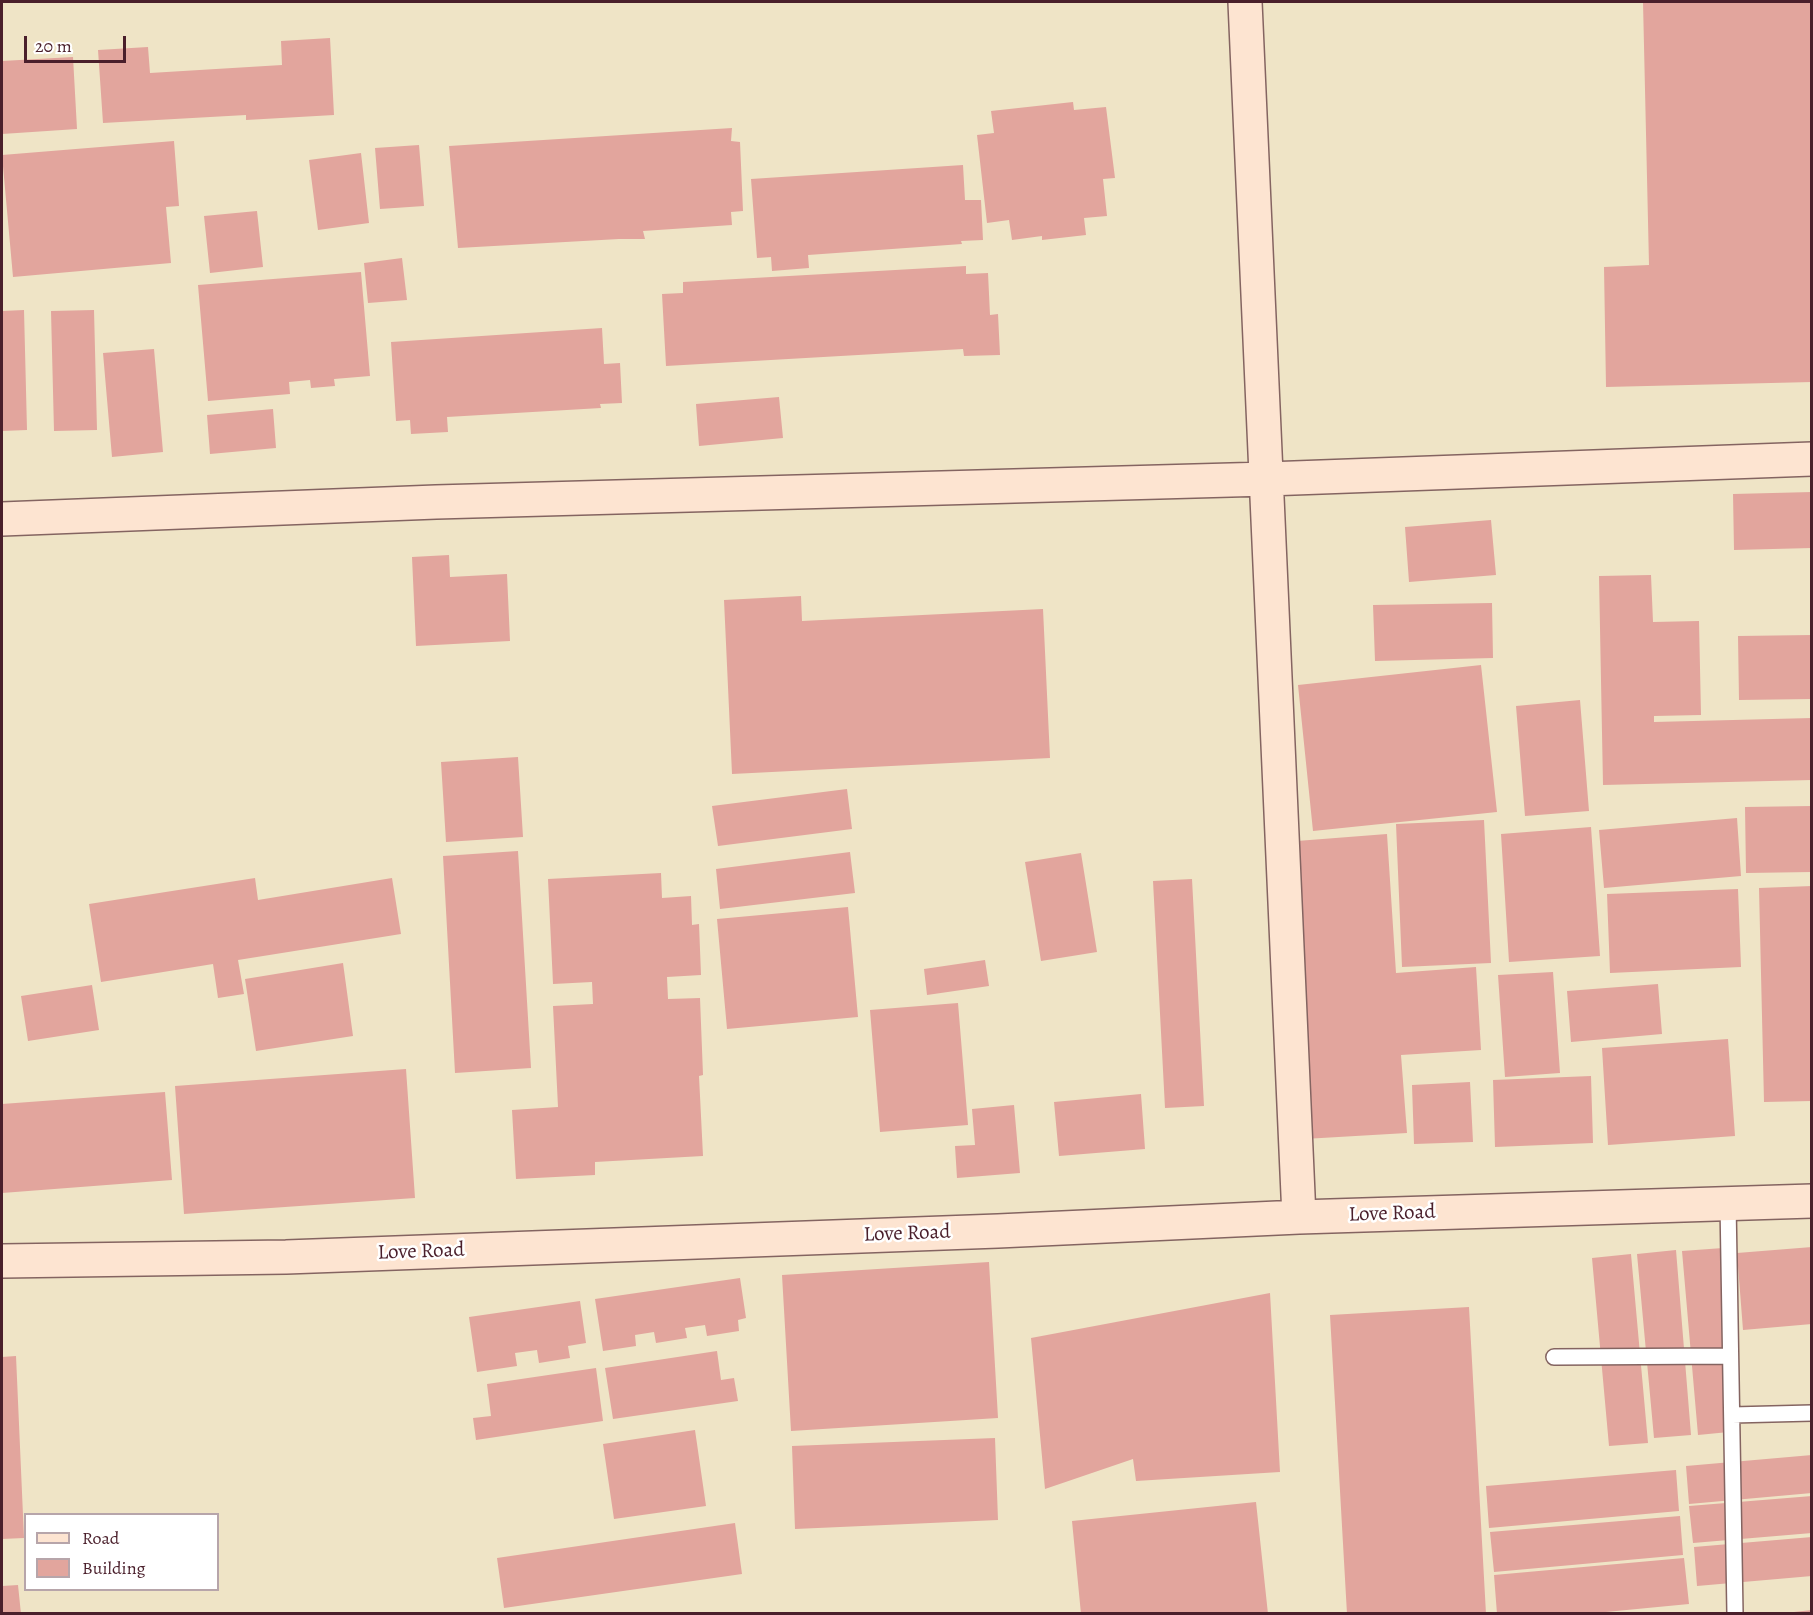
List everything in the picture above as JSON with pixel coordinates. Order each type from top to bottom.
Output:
[{"type":"street","points":[[1245,2],[1299,1217]]},
{"type":"street","points":[[2,519],[436,502],[1267,479],[1812,459]]},
{"type":"street","name":"Love Road","points":[[2,1261],[322,1255],[998,1231],[1299,1217],[1812,1201]]},
{"type":"lane","points":[[1728,1203],[1735,1614]]},
{"type":"lane","points":[[1554,1357],[1730,1356]]},
{"type":"lane","points":[[1732,1415],[1812,1413]]},
{"type":"building","points":[[1643,2],[1812,2],[1812,382],[1606,387],[1604,267],[1649,265]]},
{"type":"building","points":[[330,38],[334,115],[246,120],[246,115],[103,123],[98,50],[148,47],[150,73],[282,65],[281,41]]},
{"type":"building","points":[[73,57],[77,129],[2,134],[2,61]]},
{"type":"building","points":[[1073,102],[1074,110],[1106,107],[1115,178],[1103,179],[1107,216],[1084,218],[1086,235],[1042,240],[1042,236],[1012,240],[1009,220],[987,223],[977,135],[994,133],[991,111]]},
{"type":"building","points":[[732,128],[731,141],[740,142],[743,211],[731,212],[732,225],[643,231],[645,239],[458,248],[449,146]]},
{"type":"building","points":[[174,141],[179,206],[166,207],[171,263],[13,277],[2,155]]},
{"type":"building","points":[[419,145],[424,206],[380,209],[375,148]]},
{"type":"building","points":[[361,153],[369,223],[318,230],[309,160]]},
{"type":"building","points":[[963,165],[965,200],[981,200],[983,240],[961,241],[962,244],[808,255],[809,268],[772,271],[771,257],[757,258],[751,179]]},
{"type":"building","points":[[257,211],[263,267],[210,273],[204,216]]},
{"type":"building","points":[[402,258],[407,300],[368,303],[364,263]]},
{"type":"building","points":[[966,266],[966,274],[988,273],[990,315],[998,314],[1000,355],[964,356],[963,349],[666,366],[662,294],[683,293],[683,282]]},
{"type":"building","points":[[361,272],[370,376],[334,379],[335,386],[311,388],[310,380],[289,382],[290,394],[208,401],[198,285]]},
{"type":"building","points":[[24,310],[27,430],[2,431],[2,311]]},
{"type":"building","points":[[94,310],[97,430],[54,431],[51,311]]},
{"type":"building","points":[[602,328],[604,364],[620,363],[622,403],[600,404],[601,408],[447,417],[448,432],[411,434],[410,420],[396,421],[391,342]]},
{"type":"building","points":[[154,349],[163,452],[112,457],[103,353]]},
{"type":"building","points":[[779,397],[783,438],[699,446],[696,404]]},
{"type":"building","points":[[273,409],[276,448],[210,454],[207,415]]},
{"type":"building","points":[[1812,492],[1812,548],[1734,550],[1733,494]]},
{"type":"building","points":[[1491,520],[1496,575],[1409,582],[1405,527]]},
{"type":"building","points":[[449,555],[450,577],[507,574],[510,641],[416,646],[412,557]]},
{"type":"building","points":[[1651,575],[1653,622],[1699,621],[1701,715],[1654,716],[1654,722],[1812,718],[1812,780],[1603,785],[1599,576]]},
{"type":"building","points":[[801,596],[802,621],[1043,609],[1050,758],[732,774],[724,600]]},
{"type":"building","points":[[1492,603],[1493,658],[1375,661],[1373,605]]},
{"type":"building","points":[[1812,635],[1812,699],[1739,700],[1738,636]]},
{"type":"building","points":[[1481,665],[1497,812],[1313,831],[1298,685]]},
{"type":"building","points":[[1580,700],[1589,811],[1525,816],[1516,706]]},
{"type":"building","points":[[518,757],[523,837],[446,842],[441,762]]},
{"type":"building","points":[[847,789],[852,829],[718,846],[712,806]]},
{"type":"building","points":[[1812,806],[1812,872],[1746,873],[1745,807]]},
{"type":"building","points":[[1737,818],[1741,876],[1604,888],[1599,830]]},
{"type":"building","points":[[1484,820],[1491,963],[1402,967],[1396,824]]},
{"type":"building","points":[[1591,827],[1600,956],[1509,962],[1501,834]]},
{"type":"building","points":[[1387,834],[1396,973],[1476,967],[1481,1050],[1401,1055],[1407,1133],[1304,1139],[1284,842]]},
{"type":"building","points":[[518,851],[531,1068],[455,1073],[443,856]]},
{"type":"building","points":[[850,852],[855,893],[720,909],[716,869]]},
{"type":"building","points":[[1081,853],[1097,952],[1041,961],[1025,862]]},
{"type":"building","points":[[661,873],[662,898],[691,896],[692,925],[699,924],[701,975],[667,977],[668,999],[700,998],[703,1075],[699,1076],[703,1156],[595,1162],[595,1175],[516,1179],[512,1110],[558,1107],[553,1006],[593,1004],[592,982],[553,984],[548,879]]},
{"type":"building","points":[[255,878],[258,900],[392,878],[401,934],[238,960],[244,994],[218,998],[213,964],[101,982],[89,904]]},
{"type":"building","points":[[1192,879],[1204,1106],[1165,1108],[1153,881]]},
{"type":"building","points":[[1812,886],[1812,1101],[1764,1102],[1759,888]]},
{"type":"building","points":[[1738,889],[1741,967],[1610,973],[1607,894]]},
{"type":"building","points":[[848,907],[858,1017],[727,1029],[717,919]]},
{"type":"building","points":[[985,960],[989,986],[927,995],[924,969]]},
{"type":"building","points":[[343,963],[353,1036],[256,1051],[245,979]]},
{"type":"building","points":[[1553,972],[1560,1073],[1505,1077],[1498,975]]},
{"type":"building","points":[[1658,984],[1662,1034],[1571,1042],[1567,991]]},
{"type":"building","points":[[92,985],[99,1030],[28,1041],[21,996]]},
{"type":"building","points":[[958,1003],[968,1125],[880,1132],[870,1010]]},
{"type":"building","points":[[1728,1039],[1735,1136],[1608,1145],[1602,1048]]},
{"type":"building","points":[[406,1069],[415,1198],[184,1214],[175,1086]]},
{"type":"building","points":[[1591,1076],[1593,1143],[1495,1147],[1493,1080]]},
{"type":"building","points":[[1470,1082],[1473,1142],[1414,1144],[1412,1085]]},
{"type":"building","points":[[165,1092],[172,1180],[2,1193],[2,1104]]},
{"type":"building","points":[[1141,1094],[1145,1149],[1059,1156],[1054,1102]]},
{"type":"building","points":[[1014,1105],[1020,1173],[957,1178],[955,1146],[975,1145],[972,1109]]},
{"type":"building","points":[[1812,1247],[1812,1324],[1743,1330],[1737,1253]]},
{"type":"building","points":[[1723,1248],[1739,1431],[1698,1435],[1682,1251]]},
{"type":"building","points":[[1676,1250],[1691,1435],[1654,1438],[1637,1254]]},
{"type":"building","points":[[1631,1254],[1648,1443],[1609,1446],[1592,1258]]},
{"type":"building","points":[[989,1262],[998,1418],[791,1431],[782,1275]]},
{"type":"building","points":[[740,1278],[746,1318],[738,1320],[739,1331],[707,1336],[705,1325],[685,1328],[687,1338],[656,1343],[654,1332],[635,1335],[636,1346],[603,1351],[595,1299]]},
{"type":"building","points":[[1270,1293],[1280,1472],[1136,1481],[1133,1459],[1045,1489],[1031,1338]]},
{"type":"building","points":[[580,1301],[586,1343],[568,1346],[570,1358],[539,1363],[537,1350],[515,1353],[517,1366],[477,1372],[469,1317]]},
{"type":"building","points":[[1469,1307],[1486,1614],[1347,1614],[1330,1315]]},
{"type":"building","points":[[717,1351],[721,1380],[734,1378],[738,1401],[613,1419],[605,1368]]},
{"type":"building","points":[[16,1356],[24,1538],[2,1539],[2,1357]]},
{"type":"building","points":[[596,1368],[603,1421],[476,1440],[473,1418],[491,1416],[487,1384]]},
{"type":"building","points":[[695,1430],[706,1506],[614,1519],[603,1444]]},
{"type":"building","points":[[995,1438],[998,1520],[795,1529],[792,1446]]},
{"type":"building","points":[[1812,1455],[1812,1493],[1689,1504],[1686,1466]]},
{"type":"building","points":[[1676,1470],[1679,1511],[1489,1528],[1486,1486]]},
{"type":"building","points":[[1812,1496],[1812,1533],[1693,1543],[1689,1506]]},
{"type":"building","points":[[1256,1502],[1268,1614],[1081,1614],[1072,1521]]},
{"type":"building","points":[[1680,1516],[1683,1555],[1494,1572],[1490,1532]]},
{"type":"building","points":[[735,1523],[742,1574],[504,1608],[497,1558]]},
{"type":"building","points":[[1812,1537],[1812,1576],[1697,1586],[1694,1547]]},
{"type":"building","points":[[1684,1558],[1689,1604],[1585,1614],[1497,1614],[1494,1575]]},
{"type":"building","points":[[18,1585],[21,1614],[2,1614],[2,1586]]},
{"type":"building","points":[[1812,1610],[1812,1614],[1794,1614],[1794,1612]]}]
